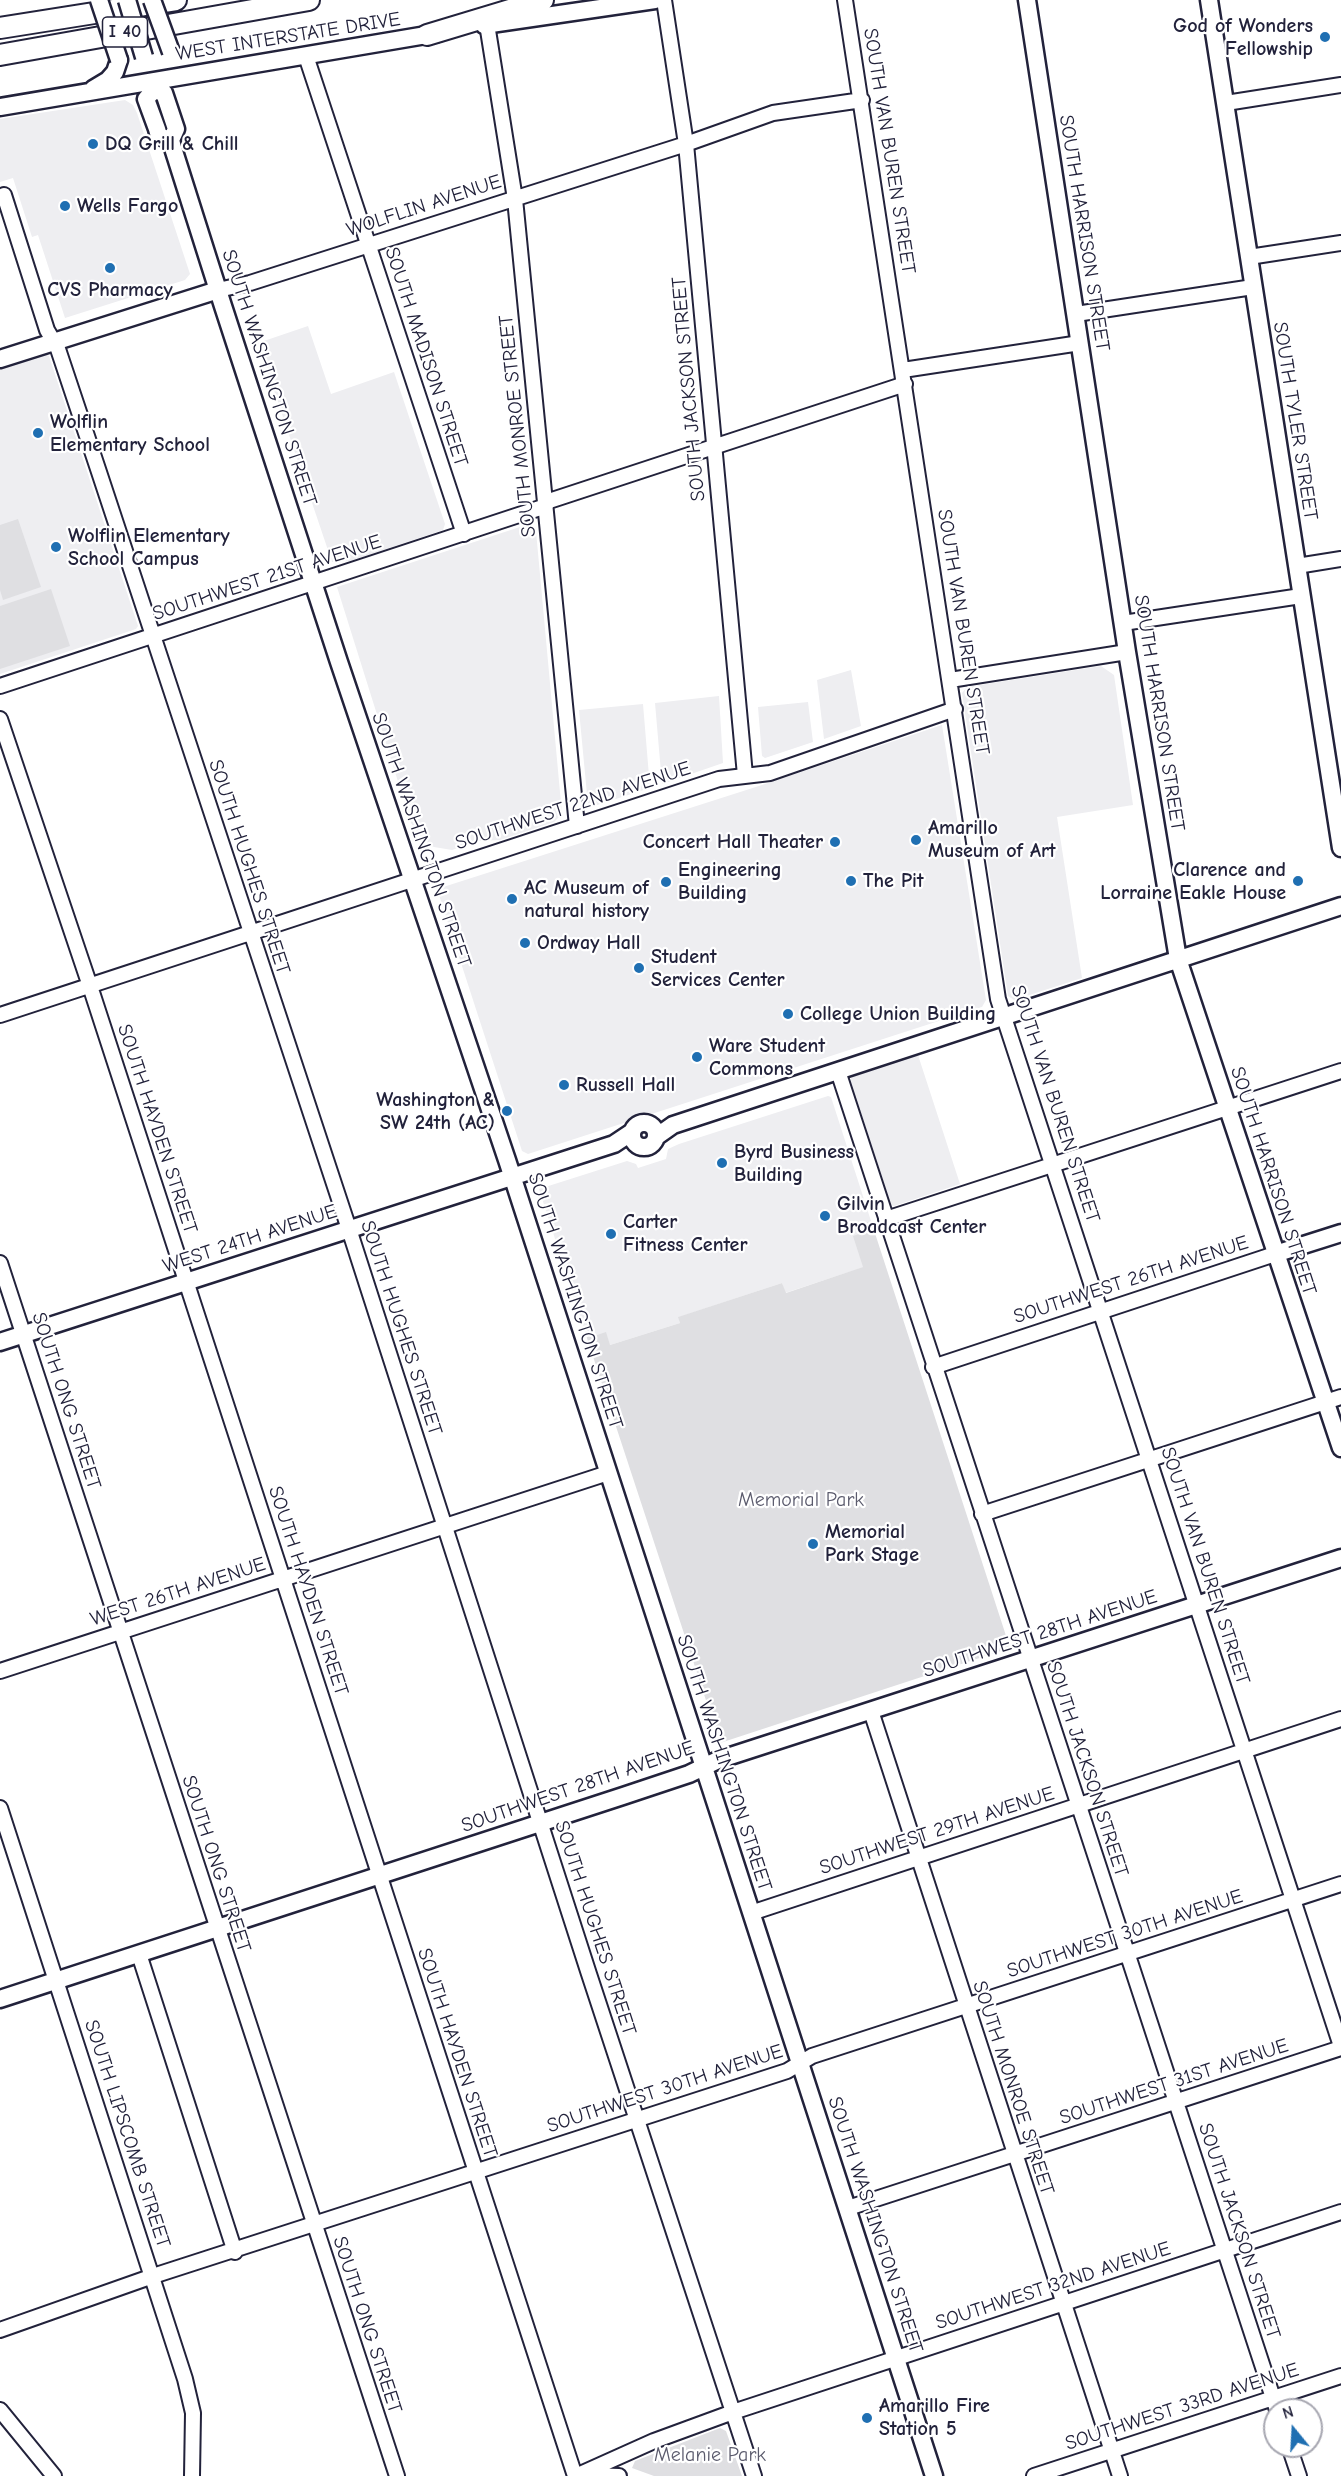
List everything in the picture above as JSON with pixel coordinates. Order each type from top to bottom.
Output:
[{"type":"highway","name":"I 40","points":[[0,28],[176,0]]},
{"type":"highway","name":"I 40","points":[[0,55],[309,0]]},
{"type":"highway","points":[[427,35],[543,0]]},
{"type":"main road","points":[[90,91],[108,80],[118,60],[99,0]]},
{"type":"main road","name":"SOUTH WASHINGTON STREET","points":[[126,0],[153,86],[164,93],[176,129],[171,140],[218,290],[313,584],[513,1176],[934,2476]]},
{"type":"main road","points":[[152,0],[178,65],[199,73]]},
{"type":"main road","name":"WEST INTERSTATE DRIVE","points":[[0,106],[90,91],[153,86],[199,73],[487,24],[655,0]]},
{"type":"main road","name":"SOUTH HARRISON STREET","points":[[1027,0],[1127,652],[1178,959],[1275,1254],[1334,1400],[1341,1448]]},
{"type":"main road","name":"SOUTH TYLER STREET","points":[[1209,0],[1341,848]]},
{"type":"main road","name":"WOLFLIN AVENUE","points":[[0,359],[218,290]]},
{"type":"main road","name":"WEST 24TH AVENUE","points":[[0,1342],[614,1144],[645,1138],[673,1125],[1341,906]]},
{"type":"main road","name":"SOUTHWEST 26TH AVENUE","points":[[1275,1254],[1341,1233]]},
{"type":"main road","name":"SOUTHWEST 28TH AVENUE","points":[[0,1999],[1030,1658],[1341,1558]]},
{"type":"street","name":"SOUTH JACKSON STREET","points":[[664,0],[686,144],[745,775]]},
{"type":"street","name":"SOUTH VAN BUREN STREET","points":[[845,0],[997,988],[1004,1017],[1341,2047]]},
{"type":"street","name":"SOUTH MONROE STREET","points":[[487,24],[515,199],[577,826]]},
{"type":"street","name":"SOUTH MADISON STREET","points":[[306,56],[464,534]]},
{"type":"street","points":[[1226,103],[1341,85]]},
{"type":"street","name":"WOLFLIN AVENUE","points":[[218,290],[250,283],[368,246],[686,144],[773,113],[862,100]]},
{"type":"street","name":"SOUTH HUGHES STREET","points":[[2,196],[53,341],[349,1229],[754,2476]]},
{"type":"street","points":[[1249,257],[1341,243]]},
{"type":"street","points":[[1076,314],[1253,287]]},
{"type":"street","points":[[903,370],[1080,343]]},
{"type":"street","name":"SOUTHWEST 21ST AVENUE","points":[[0,686],[464,534],[714,446],[905,384]]},
{"type":"street","points":[[1297,566],[1341,559]]},
{"type":"street","points":[[1123,623],[1301,596]]},
{"type":"street","points":[[950,680],[1127,652]]},
{"type":"street","name":"SOUTHWEST 22ND AVENUE","points":[[0,1015],[719,779],[770,773],[955,709]]},
{"type":"street","name":"SOUTH HAYDEN STREET","points":[[0,719],[90,986],[284,1578],[378,1874],[577,2476]]},
{"type":"street","name":"SOUTH JACKSON STREET","points":[[838,1071],[933,1367],[1273,2398]]},
{"type":"street","points":[[886,1219],[1341,1071]]},
{"type":"street","name":"SOUTHWEST 26TH AVENUE","points":[[933,1367],[1275,1254]]},
{"type":"street","name":"SOUTH ONG STREET","points":[[0,1263],[397,2476]]},
{"type":"street","points":[[982,1514],[1334,1400]]},
{"type":"street","name":"WEST 26TH AVENUE","points":[[0,1671],[608,1473]]},
{"type":"street","name":"SOUTH MONROE STREET","points":[[871,1711],[965,2007],[1120,2476]]},
{"type":"street","name":"SOUTHWEST 29TH AVENUE","points":[[751,1913],[1341,1719]]},
{"type":"street","name":"SOUTH LIPSCOMB STREET","points":[[0,1808],[185,2379],[193,2413],[192,2476]]},
{"type":"street","name":"SOUTHWEST 30TH AVENUE","points":[[0,2330],[153,2277],[787,2072],[812,2056],[1341,1884]]},
{"type":"street","points":[[139,1954],[235,2252]]},
{"type":"street","name":"SOUTHWEST 31ST AVENUE","points":[[848,2208],[1341,2047]]},
{"type":"street","name":"SOUTHWEST 32ND AVENUE","points":[[577,2476],[654,2441],[733,2412],[1341,2212]]},
{"type":"street","name":"SOUTHWEST 33RD AVENUE","points":[[1289,2398],[1341,2376]]},
{"type":"street","name":"SOUTHWEST 33RD AVENUE","points":[[1035,2476],[1263,2407]]},
{"type":"street","points":[[0,2410],[54,2476]]},
{"type":"street","points":[[1293,2458],[1299,2476]]},
{"type":"street","points":[[577,2476],[602,2474],[619,2476]]},
{"type":"shaded area","points":[[125,100],[133,105],[137,113],[190,274],[185,280],[65,318],[38,235],[32,237],[13,178],[0,182],[0,119]]},
{"type":"shaded area","points":[[308,326],[331,394],[394,372],[445,524],[443,530],[350,561],[332,562],[258,343]]},
{"type":"shaded area","name":"Wolflin Elementary School Campus","points":[[46,354],[49,356],[138,626],[136,629],[0,674],[0,369]]},
{"type":"shaded area","points":[[526,525],[536,531],[562,814],[554,822],[500,840],[480,841],[452,850],[434,847],[425,843],[411,823],[337,587]]},
{"type":"shaded area","points":[[1101,666],[1114,675],[1133,805],[1057,817],[1082,978],[1014,1000],[1008,996],[962,693],[967,687]]},
{"type":"shaded area","points":[[851,670],[861,726],[824,739],[817,680]]},
{"type":"shaded area","points":[[719,696],[723,763],[662,784],[655,703]]},
{"type":"shaded area","points":[[808,702],[813,742],[765,758],[762,756],[758,707]]},
{"type":"shaded area","points":[[643,704],[650,788],[591,807],[588,805],[579,710]]},
{"type":"shaded area","points":[[942,725],[986,1000],[982,1007],[528,1154],[522,1151],[437,889]]},
{"type":"shaded area","points":[[918,1055],[960,1184],[894,1206],[891,1205],[850,1080],[852,1077]]},
{"type":"shaded area","points":[[828,1096],[831,1097],[871,1221],[860,1225],[864,1267],[785,1293],[782,1283],[679,1317],[680,1323],[610,1345],[593,1336],[589,1324],[583,1326],[539,1189],[627,1161],[636,1164],[638,1168],[666,1159],[668,1149],[679,1144]]},
{"type":"green space","points":[[18,519],[41,587],[3,600],[0,590],[0,525]]},
{"type":"green space","points":[[51,589],[70,646],[0,669],[0,606]]},
{"type":"green space","name":"Memorial Park","points":[[871,1221],[1010,1648],[720,1743],[583,1326],[589,1324],[594,1336],[606,1332],[610,1345],[680,1323],[678,1317],[782,1283],[786,1293],[863,1267],[853,1236],[862,1233],[859,1225]]},
{"type":"green space","name":"Melanie Park","points":[[720,2428],[726,2431],[742,2476],[654,2476],[632,2468],[635,2461]]},
{"type":"place","name":"God of Wonders Fellowship","points":[[1325,37]]},
{"type":"place","name":"DQ Grill & Chill","points":[[93,144]]},
{"type":"place","name":"Wells Fargo","points":[[65,206]]},
{"type":"place","name":"CVS Pharmacy","points":[[110,268]]},
{"type":"place","name":"Wolflin Elementary School","points":[[38,433]]},
{"type":"place","name":"Wolflin Elementary School Campus","points":[[56,547]]},
{"type":"place","name":"Amarillo Museum of Art","points":[[916,840]]},
{"type":"place","name":"Concert Hall Theater","points":[[835,842]]},
{"type":"place","name":"The Pit","points":[[851,881]]},
{"type":"place","name":"Clarence and Lorraine Eakle House","points":[[1298,881]]},
{"type":"place","name":"Engineering Building","points":[[666,882]]},
{"type":"place","name":"AC Museum of natural history","points":[[512,899]]},
{"type":"place","name":"Ordway Hall","points":[[525,943]]},
{"type":"place","name":"Student Services Center","points":[[639,968]]},
{"type":"place","name":"College Union Building","points":[[788,1014]]},
{"type":"place","name":"Ware Student Commons","points":[[697,1057]]},
{"type":"place","name":"Russell Hall","points":[[564,1085]]},
{"type":"place","name":"Washington & SW 24th (AC)","points":[[507,1111]]},
{"type":"place","name":"Byrd Business Building","points":[[722,1163]]},
{"type":"place","name":"Gilvin Broadcast Center","points":[[825,1216]]},
{"type":"place","name":"Carter Fitness Center","points":[[611,1234]]},
{"type":"place","name":"Memorial Park Stage","points":[[813,1544]]},
{"type":"place","name":"Amarillo Fire Station 5","points":[[867,2418]]}]
